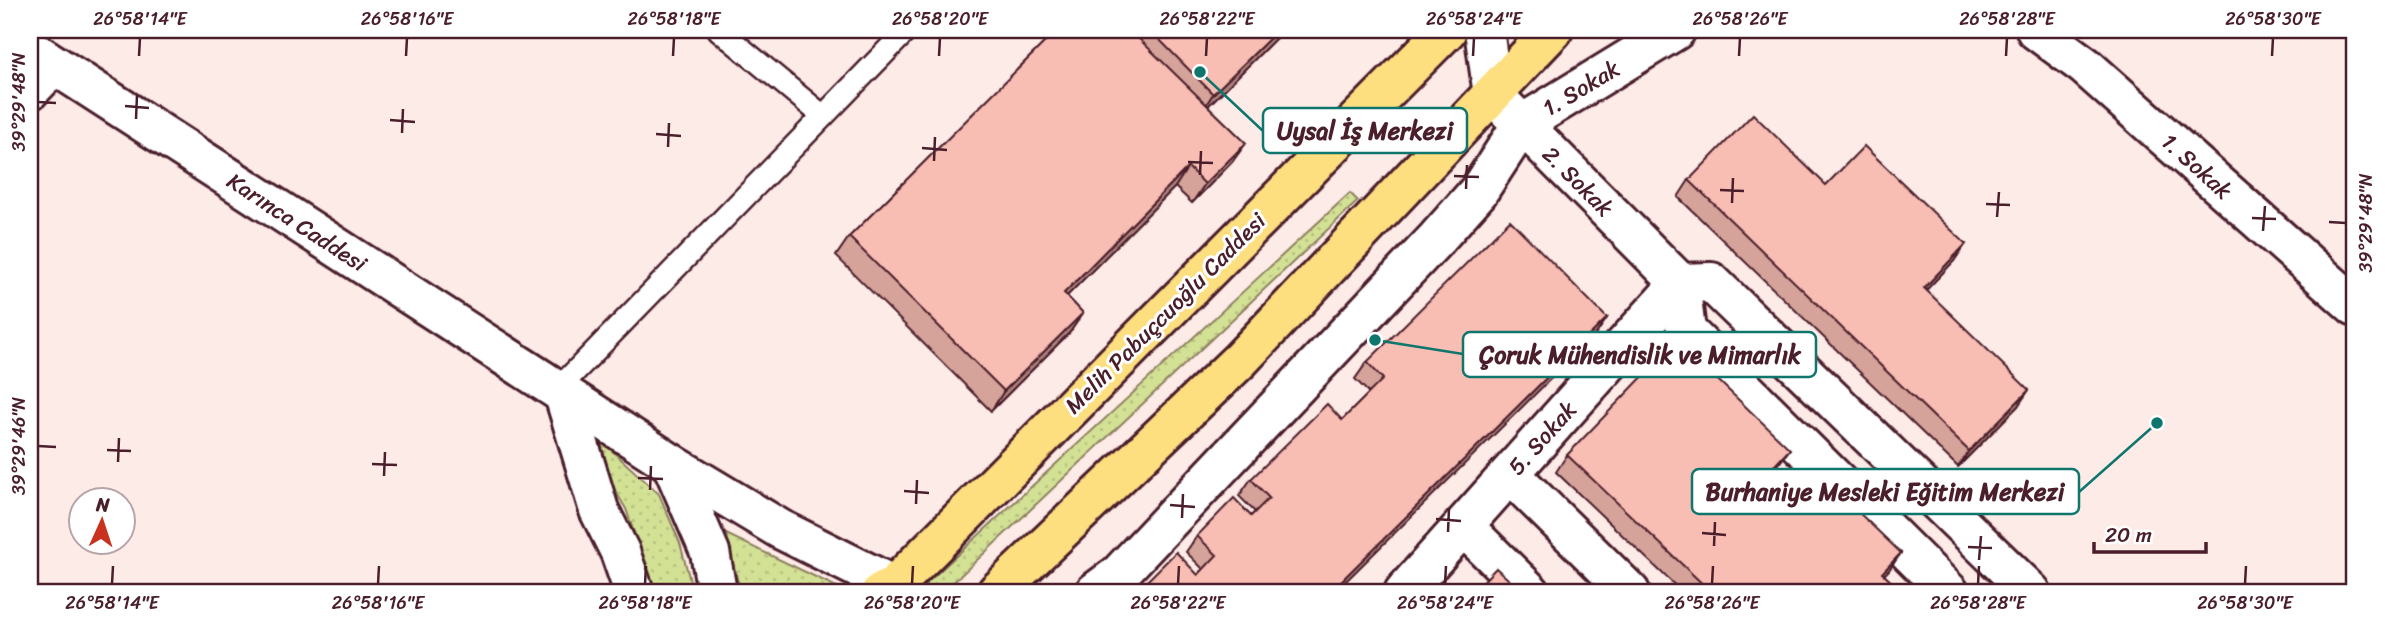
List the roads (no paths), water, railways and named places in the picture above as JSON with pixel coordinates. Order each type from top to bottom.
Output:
[{"type":"main road","name":"Melih Pabuçcuoğlu Caddesi","points":[[887,589],[1447,30]]},
{"type":"main road","points":[[997,592],[1240,360],[1553,30]]},
{"type":"street","points":[[1483,30],[1493,95]]},
{"type":"street","name":"1. Sokak","points":[[1522,124],[1676,30]]},
{"type":"street","name":"1. Sokak","points":[[2036,30],[2085,66],[2355,306]]},
{"type":"street","name":"Karınca Caddesi","points":[[38,68],[672,464],[887,589]]},
{"type":"street","name":"2. Sokak","points":[[1493,95],[1680,283]]},
{"type":"street","points":[[1095,592],[1118,575],[1437,238],[1478,192],[1522,124]]},
{"type":"street","points":[[1949,592],[1686,331],[1680,283],[1711,282],[2031,592]]},
{"type":"street","name":"5. Sokak","points":[[1404,592],[1680,283]]},
{"type":"street","points":[[561,393],[599,510],[621,552],[634,592]]},
{"type":"street","points":[[672,464],[710,552],[717,592]]},
{"type":"street","points":[[1510,474],[1630,592]]},
{"type":"street","points":[[1463,526],[1530,592]]},
{"type":"lane","points":[[719,30],[823,116]]},
{"type":"lane","points":[[561,393],[907,30]]},
{"type":"place","name":"Uysal İş Merkezi","points":[[1200,72]]},
{"type":"place","name":"Çoruk Mühendislik ve Mimarlık","points":[[1375,340]]},
{"type":"place","name":"Burhaniye Mesleki Eğitim Merkezi","points":[[2157,423]]}]
